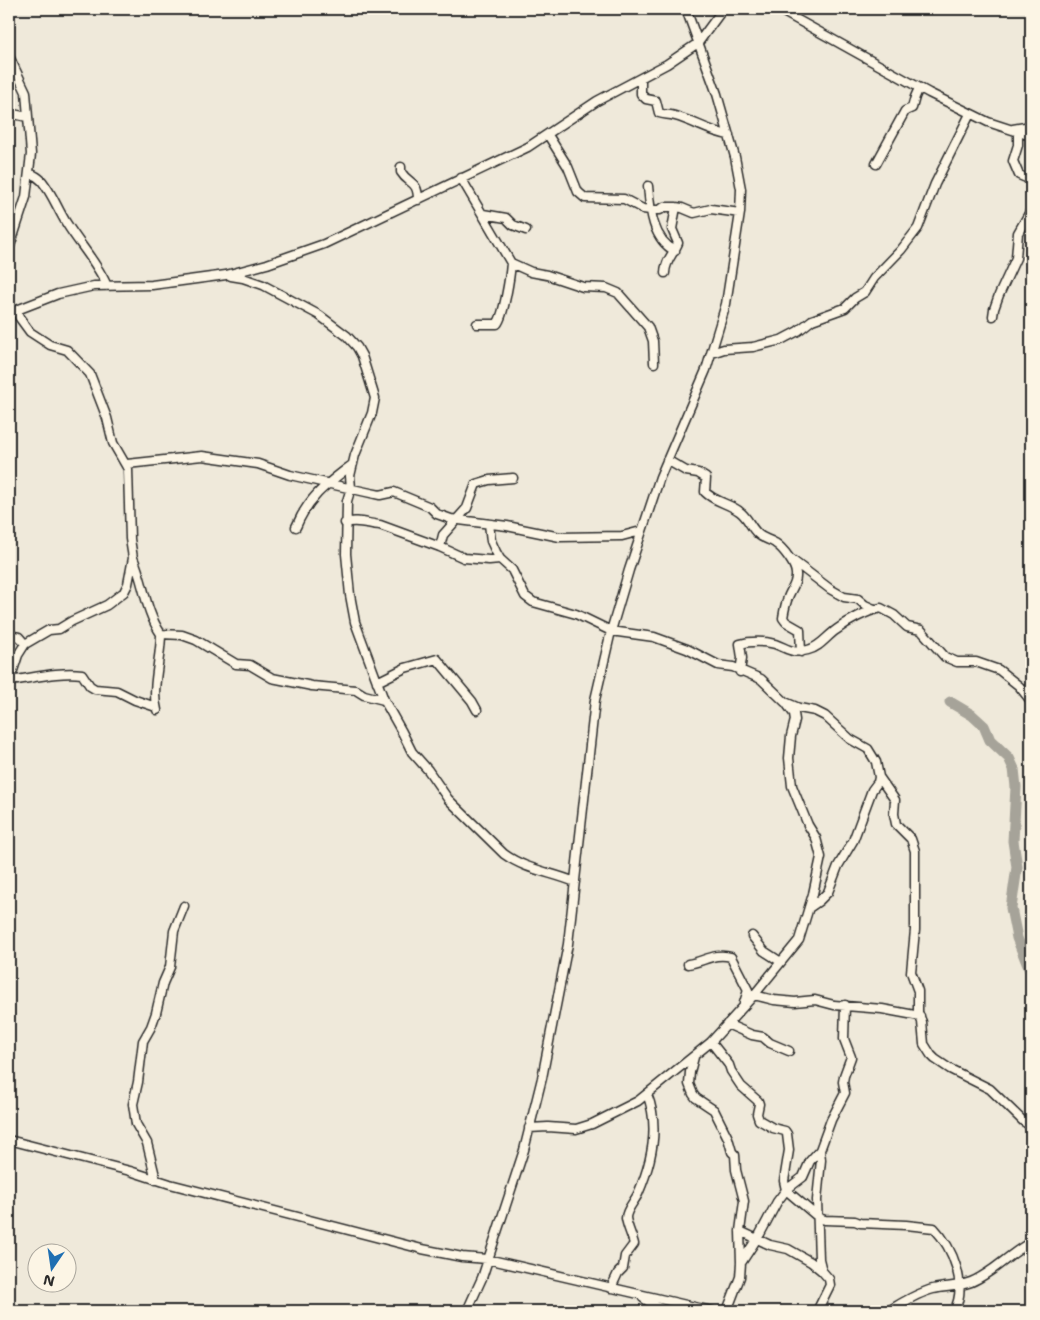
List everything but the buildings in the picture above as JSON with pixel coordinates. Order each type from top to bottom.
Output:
[{"type":"street","points":[[467,1311],[482,1278],[529,1128],[542,1078],[568,944],[595,700],[610,630],[641,531],[667,460],[712,353],[726,304],[740,213],[741,189],[729,134],[717,94],[686,9]]},
{"type":"street","points":[[9,313],[76,289],[94,286],[152,285],[226,275],[268,264],[324,244],[528,147],[597,101],[667,64],[698,42],[723,9]]},
{"type":"street","points":[[778,9],[919,88],[970,114],[1009,130],[1031,136]]},
{"type":"street","points":[[9,56],[26,92],[31,142],[26,198],[9,249]]},
{"type":"street","points":[[641,78],[641,94],[646,99],[656,101],[659,113],[674,115],[717,133],[729,134]]},
{"type":"street","points":[[876,164],[905,111],[912,108],[919,88]]},
{"type":"street","points":[[9,113],[27,117]]},
{"type":"street","points":[[712,353],[724,349],[753,347],[781,340],[798,331],[812,320],[845,308],[855,298],[865,292],[874,278],[901,250],[918,228],[935,184],[970,114]]},
{"type":"street","points":[[1009,130],[1030,126]]},
{"type":"street","points":[[1018,132],[1018,145],[1013,162],[1019,175],[1031,180]]},
{"type":"street","points":[[548,135],[568,167],[576,188],[584,198],[624,199],[643,209],[650,210],[660,210],[664,206],[682,208],[694,213],[711,209],[740,213]]},
{"type":"street","points":[[401,167],[401,172],[404,176],[414,183],[418,189],[418,200]]},
{"type":"street","points":[[29,173],[36,175],[56,201],[66,223],[103,275],[107,286]]},
{"type":"street","points":[[461,178],[511,263],[531,272],[583,286],[606,288],[618,293],[648,326],[653,341],[654,362]]},
{"type":"street","points":[[648,186],[650,210],[656,230],[669,248],[675,251]]},
{"type":"street","points":[[665,273],[666,262],[675,251],[678,242],[672,229],[676,207]]},
{"type":"street","points":[[994,316],[994,309],[1016,258],[1018,233],[1031,210]]},
{"type":"street","points":[[483,214],[506,218],[513,225],[526,230]]},
{"type":"street","points":[[477,324],[497,324],[499,322],[504,306],[511,263]]},
{"type":"street","points":[[226,275],[250,280],[289,298],[338,328],[357,347],[368,371],[375,398],[372,413],[350,476],[345,523],[346,554],[355,622],[384,700],[417,758],[428,770],[448,799],[494,845],[518,863],[575,882]]},
{"type":"street","points":[[17,310],[30,332],[50,345],[67,350],[90,374],[107,418],[114,443],[127,464],[130,539],[133,558],[139,571],[144,595],[161,634],[160,661],[154,698],[157,710],[117,691],[95,689],[90,686],[82,674],[74,673],[9,682],[18,655],[25,644],[49,630],[59,628],[107,605],[124,592],[128,584],[133,558]]},
{"type":"street","points":[[127,464],[202,456],[258,464],[290,475],[380,494],[394,492],[430,507],[444,518],[458,518],[520,528],[560,537],[622,536],[641,531]]},
{"type":"street","points":[[667,460],[686,471],[704,476],[706,478],[705,492],[718,502],[738,510],[749,520],[757,534],[776,543],[787,556],[796,569],[796,580],[788,596],[783,618],[786,622],[800,630],[801,652]]},
{"type":"street","points":[[296,526],[308,503],[327,484],[353,464]]},
{"type":"street","points":[[440,547],[442,535],[467,508],[476,484],[489,480],[513,478]]},
{"type":"street","points":[[345,523],[355,520],[380,525],[464,558],[500,559]]},
{"type":"street","points":[[489,524],[491,541],[500,559],[512,570],[525,596],[533,602],[576,614],[610,630],[654,637],[687,649],[718,665],[733,667],[740,672],[765,682],[785,702],[794,714],[795,720],[789,751],[792,786],[808,825],[816,838],[820,857],[809,908],[798,940],[764,982],[751,992],[742,1007],[711,1042],[633,1104],[584,1127],[570,1130],[548,1127],[529,1128]]},
{"type":"street","points":[[787,556],[830,589],[844,597],[858,599],[874,609]]},
{"type":"street","points":[[740,672],[742,658],[740,644],[743,642],[776,644],[794,652],[801,652],[819,646],[837,629],[874,609],[881,608],[907,626],[921,630],[945,657],[957,662],[976,662],[999,670],[1019,686],[1031,701]]},
{"type":"street","points":[[161,634],[182,635],[196,640],[236,664],[250,665],[272,678],[312,686],[356,690],[364,695],[384,700]]},
{"type":"street","points":[[9,635],[19,637],[25,644]]},
{"type":"street","points":[[377,682],[405,668],[437,660],[472,701],[477,710]]},
{"type":"street","points":[[785,702],[800,708],[815,710],[825,716],[850,739],[868,749],[876,762],[879,777],[895,800],[894,819],[896,824],[911,839],[915,851],[915,930],[911,972],[918,991],[918,1012],[924,1044],[931,1055],[950,1068],[990,1089],[1023,1121],[1031,1126]]},
{"type":"street","points":[[809,908],[828,892],[838,866],[853,841],[872,790],[879,777]]},
{"type":"street","points":[[156,1180],[147,1143],[136,1124],[133,1104],[143,1041],[151,1027],[163,983],[170,967],[174,931],[184,906]]},
{"type":"street","points":[[752,936],[764,952],[781,962]]},
{"type":"street","points":[[688,964],[705,958],[728,956],[732,957],[751,992],[774,1000],[795,1002],[815,1000],[920,1016]]},
{"type":"street","points":[[742,1263],[777,1202],[786,1190],[803,1177],[810,1161],[820,1150],[830,1120],[845,1093],[844,1076],[851,1057],[844,1039],[845,1004]]},
{"type":"street","points":[[727,1024],[752,1034],[763,1036],[770,1043],[789,1051]]},
{"type":"street","points":[[711,1042],[729,1065],[741,1086],[758,1100],[757,1114],[759,1120],[772,1128],[785,1131],[788,1134],[789,1150],[784,1181],[786,1190],[819,1218],[825,1220],[906,1224],[934,1228],[955,1264],[959,1277],[958,1302],[954,1311]]},
{"type":"street","points":[[694,1057],[689,1084],[693,1094],[714,1110],[735,1156],[736,1170],[744,1201],[740,1231],[742,1263],[738,1285],[727,1311]]},
{"type":"street","points":[[611,1288],[618,1273],[623,1268],[625,1256],[634,1244],[626,1219],[627,1212],[635,1201],[642,1184],[652,1144],[653,1119],[647,1094]]},
{"type":"street","points":[[9,1140],[422,1249],[462,1257],[487,1259],[712,1311]]},
{"type":"street","points":[[820,1150],[821,1160],[818,1184],[819,1259],[822,1271]]},
{"type":"street","points":[[740,1231],[770,1245],[793,1251],[822,1271],[829,1279],[830,1285],[817,1311]]},
{"type":"street","points":[[888,1311],[921,1293],[933,1289],[959,1286],[980,1278],[1031,1242]]},
{"type":"street","points":[[639,1295],[654,1306],[668,1311]]},
{"type":"waterway","points":[[950,702],[972,715],[984,726],[990,740],[1009,758],[1014,769],[1016,787],[1013,841],[1017,867],[1011,908],[1017,938],[1031,973]]}]
